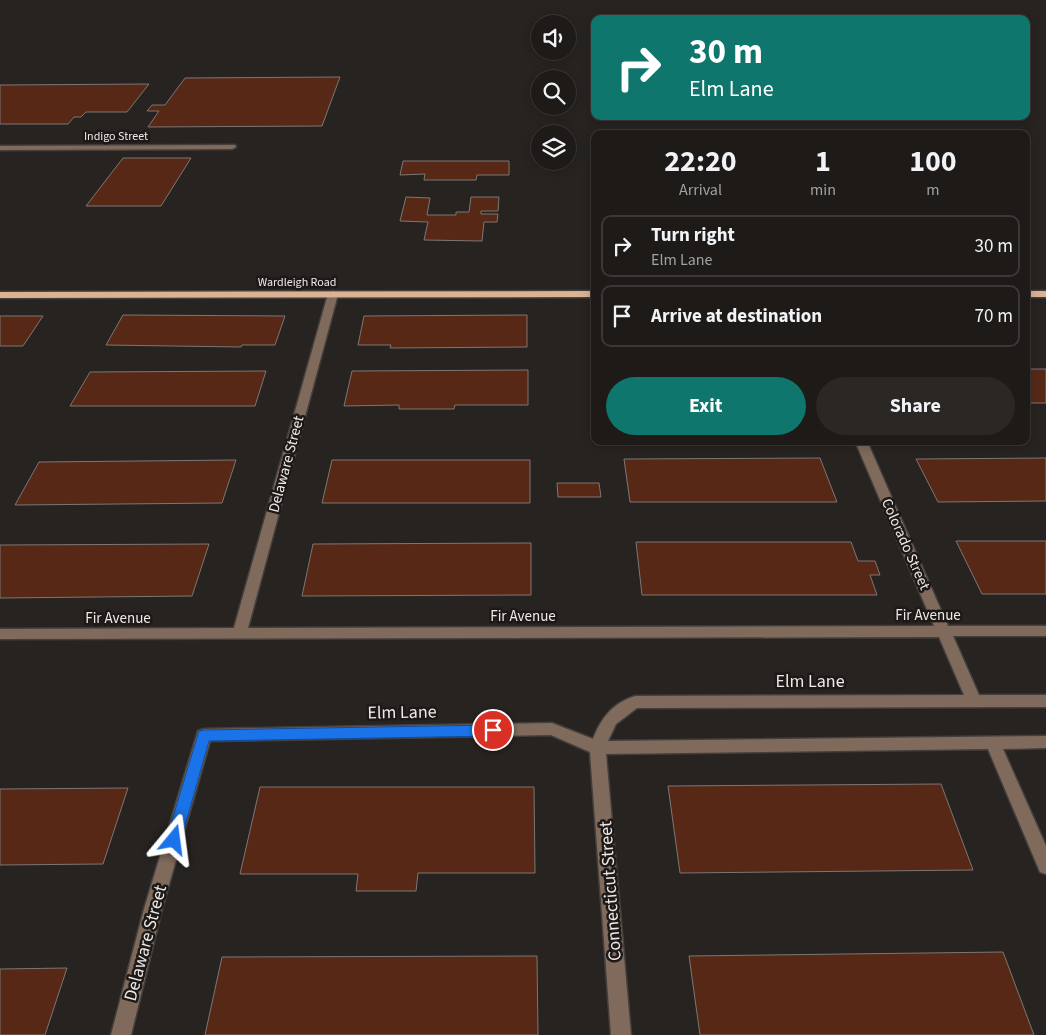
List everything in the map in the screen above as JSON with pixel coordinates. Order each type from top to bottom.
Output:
[{"type":"main road","name":"Wardleigh Road","points":[[0,296],[591,294]]},
{"type":"main road","points":[[1030,294],[1046,294]]},
{"type":"street","name":"Indigo Street","points":[[0,148],[232,147]]},
{"type":"street","name":"Delaware Street","points":[[239,634],[333,294]]},
{"type":"street","name":"Colorado Street","points":[[863,445],[974,701]]},
{"type":"street","name":"Fir Avenue","points":[[0,634],[1046,631]]},
{"type":"street","name":"Elm Lane","points":[[598,748],[607,723],[619,710],[635,702],[1046,701]]},
{"type":"street","name":"Elm Lane","points":[[204,736],[552,729],[598,748],[1046,742]]},
{"type":"street","name":"Delaware Street","points":[[121,1035],[153,909],[204,736]]},
{"type":"street","points":[[992,743],[1046,866]]},
{"type":"street","name":"Connecticut Street","points":[[598,748],[621,1035]]},
{"type":"building","points":[[340,77],[322,126],[148,127],[159,111],[147,111],[152,105],[165,105],[185,78]]},
{"type":"building","points":[[149,84],[127,112],[86,112],[81,117],[74,117],[68,124],[0,124],[0,85]]},
{"type":"building","points":[[123,158],[191,158],[161,206],[86,206]]},
{"type":"building","points":[[403,161],[509,161],[509,175],[477,175],[476,180],[424,180],[425,174],[400,175]]},
{"type":"building","points":[[406,197],[430,198],[427,215],[456,215],[456,212],[469,212],[471,197],[499,197],[498,211],[481,211],[481,214],[498,214],[497,222],[484,222],[482,241],[424,240],[428,222],[400,221]]},
{"type":"building","points":[[123,315],[285,316],[275,345],[242,345],[241,347],[106,345]]},
{"type":"building","points":[[527,315],[527,347],[390,348],[391,345],[358,345],[364,316]]},
{"type":"building","points":[[0,316],[43,316],[23,346],[0,346]]},
{"type":"building","points":[[1030,369],[1046,369],[1046,403],[1030,403]]},
{"type":"building","points":[[528,370],[528,405],[455,405],[454,409],[399,409],[399,405],[344,406],[352,371]]},
{"type":"building","points":[[266,371],[255,406],[70,406],[90,372]]},
{"type":"building","points":[[820,458],[837,502],[630,502],[624,459]]},
{"type":"building","points":[[1046,458],[1046,501],[938,502],[916,459]]},
{"type":"building","points":[[236,460],[222,503],[15,505],[39,462]]},
{"type":"building","points":[[332,460],[530,460],[530,503],[322,503]]},
{"type":"building","points":[[557,483],[599,483],[601,497],[558,497]]},
{"type":"building","points":[[956,541],[1046,541],[1046,594],[982,594]]},
{"type":"building","points":[[636,542],[851,542],[858,561],[875,561],[880,575],[870,575],[877,595],[642,595]]},
{"type":"building","points":[[531,543],[531,595],[302,596],[313,544]]},
{"type":"building","points":[[209,544],[192,596],[0,598],[0,545]]},
{"type":"building","points":[[941,784],[973,870],[680,873],[668,786]]},
{"type":"building","points":[[260,787],[534,787],[535,873],[418,873],[416,891],[356,891],[358,874],[240,874]]},
{"type":"building","points":[[128,788],[103,864],[0,865],[0,789]]},
{"type":"building","points":[[1003,952],[1034,1035],[700,1035],[689,956]]},
{"type":"building","points":[[537,956],[538,1035],[205,1035],[222,957]]},
{"type":"building","points":[[67,968],[45,1035],[0,1035],[0,969]]},
{"type":"route","points":[[174,840],[204,736],[493,730]]}]
